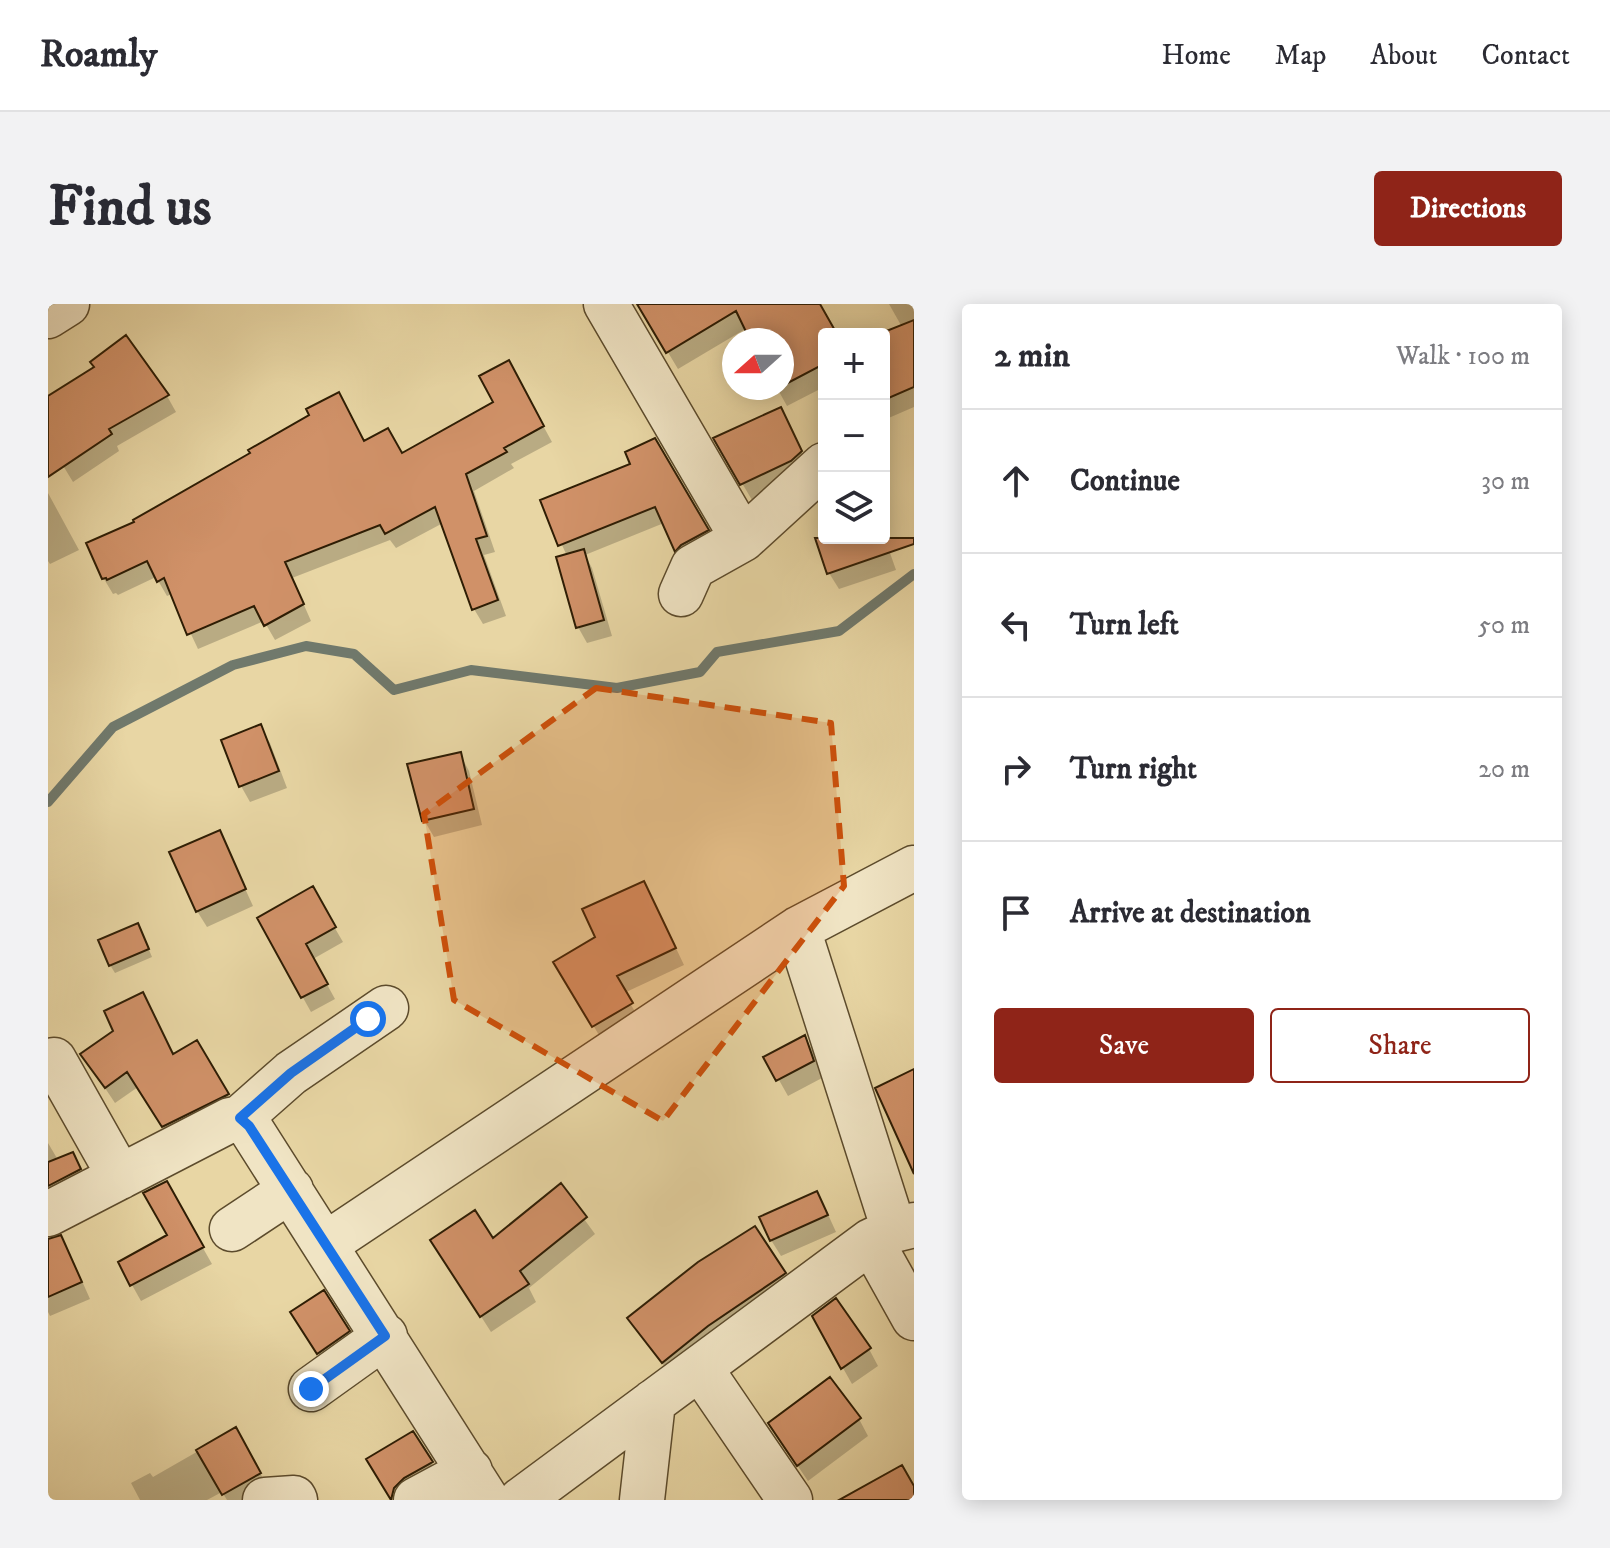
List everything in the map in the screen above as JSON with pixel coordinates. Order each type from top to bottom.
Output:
[{"type":"street","points":[[48,316],[67,304]]},
{"type":"street","points":[[606,304],[743,539]]},
{"type":"street","points":[[681,594],[693,567],[743,539],[818,470]]},
{"type":"street","points":[[326,1244],[798,929],[914,868]]},
{"type":"street","points":[[798,929],[893,1232],[914,1318]]},
{"type":"street","points":[[48,1214],[230,1120],[240,1118],[291,1073],[386,1008]]},
{"type":"street","points":[[54,1060],[120,1177]]},
{"type":"street","points":[[240,1118],[249,1126],[291,1190],[479,1486],[416,1500]]},
{"type":"street","points":[[232,1229],[291,1190]]},
{"type":"street","points":[[521,1500],[700,1368],[893,1232]]},
{"type":"street","points":[[311,1389],[385,1336]]},
{"type":"street","points":[[700,1368],[790,1500]]},
{"type":"street","points":[[642,1500],[653,1402]]},
{"type":"street","points":[[265,1500],[295,1500]]},
{"type":"highlighted area","points":[[596,688],[831,723],[844,886],[663,1121],[454,1000],[424,814]]},
{"type":"building","points":[[637,304],[820,304],[834,328],[818,328],[818,367],[794,380],[794,328],[744,328],[736,311],[666,353]]},
{"type":"building","points":[[914,320],[914,387],[890,397],[890,330]]},
{"type":"building","points":[[126,335],[169,395],[109,429],[112,434],[48,477],[48,396],[94,367],[90,362]]},
{"type":"building","points":[[509,360],[544,426],[504,448],[507,452],[466,474],[487,536],[476,539],[498,600],[472,610],[435,507],[385,534],[380,525],[285,562],[304,604],[264,626],[254,606],[187,635],[164,578],[157,582],[147,561],[107,580],[102,579],[86,543],[134,522],[250,453],[248,450],[309,415],[306,409],[339,392],[364,441],[388,428],[402,453],[493,402],[479,376]]},
{"type":"building","points":[[781,407],[802,451],[791,461],[740,485],[713,438]]},
{"type":"building","points":[[655,438],[709,530],[681,545],[675,552],[655,507],[558,546],[540,500],[630,464],[625,452]]},
{"type":"building","points":[[815,538],[818,538],[818,544],[890,544],[890,538],[914,538],[914,544],[827,574]]},
{"type":"building","points":[[584,549],[604,620],[576,628],[556,557]]},
{"type":"building","points":[[261,724],[279,771],[239,787],[221,740]]},
{"type":"building","points":[[461,752],[474,809],[422,821],[407,764]]},
{"type":"building","points":[[220,830],[246,889],[196,912],[169,852]]},
{"type":"building","points":[[644,881],[676,948],[617,976],[633,1003],[592,1027],[553,962],[595,937],[582,909]]},
{"type":"building","points":[[313,886],[336,927],[306,944],[328,984],[301,998],[257,918]]},
{"type":"building","points":[[138,923],[149,949],[109,966],[98,940]]},
{"type":"building","points":[[143,992],[173,1054],[197,1040],[229,1094],[162,1127],[127,1072],[105,1088],[80,1054],[113,1031],[104,1011]]},
{"type":"building","points":[[805,1035],[814,1061],[776,1081],[763,1057]]},
{"type":"building","points":[[914,1069],[914,1174],[875,1088]]},
{"type":"building","points":[[73,1152],[81,1169],[48,1186],[48,1162]]},
{"type":"building","points":[[167,1181],[204,1247],[130,1286],[118,1262],[167,1235],[143,1193]]},
{"type":"building","points":[[561,1183],[587,1217],[520,1271],[529,1284],[480,1317],[430,1240],[475,1210],[493,1238]]},
{"type":"building","points":[[817,1191],[828,1215],[770,1241],[759,1217]]},
{"type":"building","points":[[755,1226],[786,1273],[708,1326],[662,1363],[627,1318],[698,1262]]},
{"type":"building","points":[[61,1235],[82,1282],[48,1297],[48,1239]]},
{"type":"building","points":[[324,1290],[350,1331],[317,1354],[290,1312]]},
{"type":"building","points":[[836,1298],[871,1348],[841,1369],[812,1316]]},
{"type":"building","points":[[830,1377],[861,1418],[797,1466],[768,1423]]},
{"type":"building","points":[[236,1427],[261,1473],[222,1495],[196,1450]]},
{"type":"building","points":[[413,1431],[433,1462],[404,1478],[394,1488],[391,1500],[366,1459]]},
{"type":"building","points":[[902,1465],[914,1486],[914,1500],[839,1500]]},
{"type":"waterway","points":[[48,802],[113,727],[233,665],[306,646],[354,654],[394,690],[471,670],[617,688],[700,672],[717,652],[839,631],[914,574]]},
{"type":"route","points":[[311,1389],[385,1336],[249,1126],[240,1118],[291,1073],[368,1019]]}]
